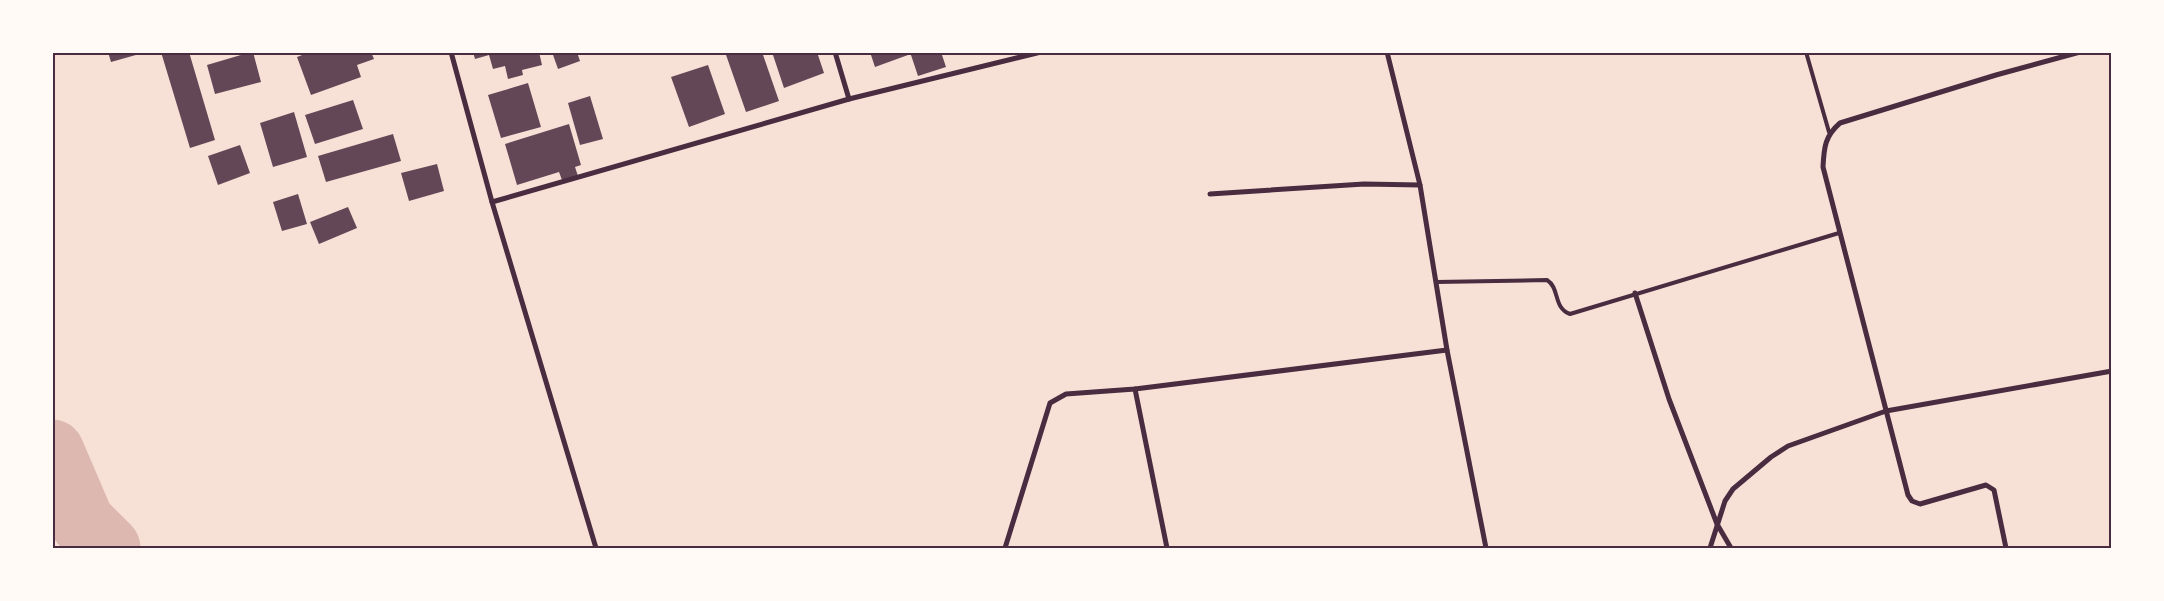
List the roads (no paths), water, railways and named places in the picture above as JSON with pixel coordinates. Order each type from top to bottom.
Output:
[{"type":"street","points":[[451,52],[492,202],[596,548]]},
{"type":"street","points":[[835,52],[849,99]]},
{"type":"street","points":[[492,202],[849,99],[1041,52]]},
{"type":"street","points":[[1387,52],[1420,185],[1447,350],[1486,548]]},
{"type":"street","points":[[2006,548],[1994,490],[1991,486],[1986,485],[1920,504],[1912,501],[1908,495],[1823,167],[1824,143],[1829,132],[1840,123],[2080,52]]},
{"type":"street","points":[[1210,194],[1364,184],[1420,185]]},
{"type":"street","points":[[1635,293],[1669,399],[1717,524],[1731,548]]},
{"type":"street","points":[[1005,548],[1050,403],[1066,394],[1134,389],[1447,350]]},
{"type":"street","points":[[1710,548],[1725,501],[1733,490],[1779,450],[1854,421],[1886,411],[2112,371]]},
{"type":"street","points":[[1134,389],[1167,548]]},
{"type":"lane","points":[[1806,52],[1829,132]]},
{"type":"lane","points":[[1436,282],[1547,280],[1553,284],[1559,306],[1570,314],[1839,233]]},
{"type":"waterway","points":[[52,452],[82,522],[108,548]]}]
